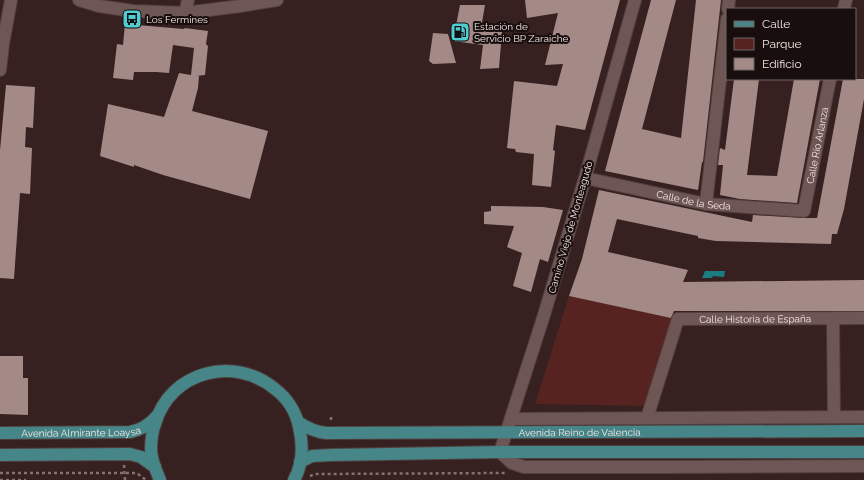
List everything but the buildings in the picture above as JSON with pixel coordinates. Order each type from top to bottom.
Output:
[{"type":"main road","points":[[160,480],[154,467],[151,450],[152,433],[157,416],[164,403],[173,392],[198,376],[226,370],[255,376],[280,392],[289,403],[298,422],[302,449],[300,462],[294,480]]},
{"type":"main road","name":"Avenida Almirante Loaysa","points":[[0,433],[130,432],[137,431],[146,426],[157,416]]},
{"type":"main road","name":"Avenida Reino de Valencia","points":[[298,422],[318,432],[326,433],[864,431]]},
{"type":"main road","name":"Avenida Reino de Valencia","points":[[300,462],[316,455],[500,452],[864,452]]},
{"type":"main road","points":[[0,455],[130,454],[141,457],[154,467]]},
{"type":"street","points":[[0,70],[2,43],[11,0]]},
{"type":"street","points":[[79,0],[99,6],[133,11],[185,14],[277,0]]},
{"type":"street","points":[[185,14],[188,0]]},
{"type":"street","name":"Camino Viejo de Monteagudo","points":[[500,452],[544,315],[585,178],[634,0]]},
{"type":"street","points":[[706,204],[726,28]]},
{"type":"street","name":"Calle Río Arlanza","points":[[804,211],[830,80]]},
{"type":"street","name":"Calle de la Seda","points":[[585,178],[706,204],[804,211]]},
{"type":"street","points":[[833,318],[834,417]]},
{"type":"street","name":"Calle Historia de España","points":[[647,418],[678,319],[864,318]]},
{"type":"street","points":[[511,419],[864,417]]},
{"type":"street","points":[[500,452],[512,463],[524,467],[864,466]]},
{"type":"path","points":[[0,473],[133,473],[138,474],[146,480]]},
{"type":"path","points":[[308,479],[311,475],[321,474],[510,473]]},
{"type":"path","points":[[0,480],[26,480]]},
{"type":"green space","points":[[569,296],[678,319],[650,406],[535,404]]},
{"type":"water","points":[[705,271],[725,271],[724,277],[713,276],[712,278],[702,278]]},
{"type":"place","name":"Los Fermines","points":[[132,19]]},
{"type":"place","name":"Estación de Servicio BP Zaraiche","points":[[460,32]]}]
